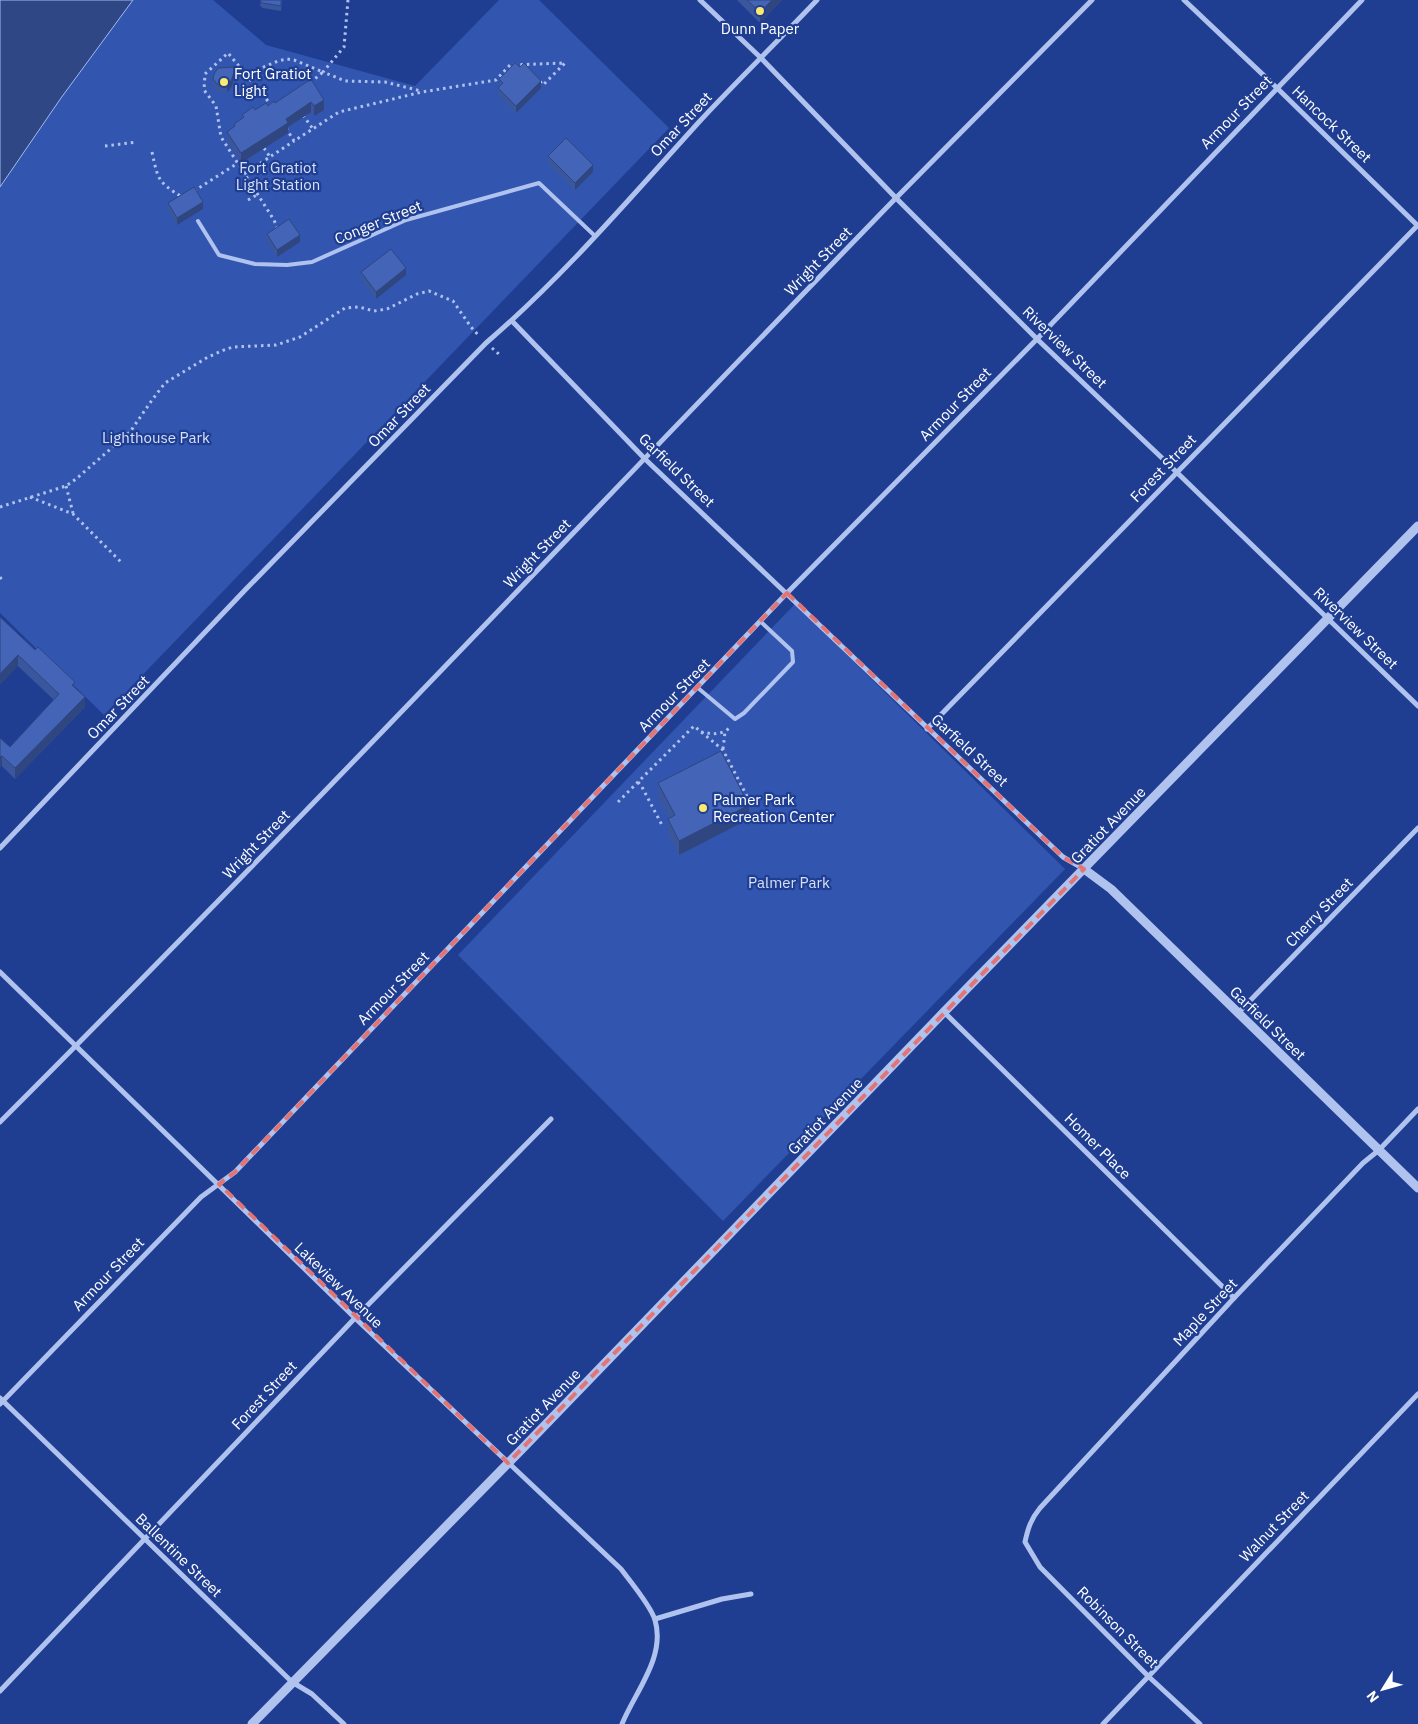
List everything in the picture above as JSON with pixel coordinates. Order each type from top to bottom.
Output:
[{"type":"street","name":"Riverview Street","points":[[700,0],[761,58],[896,198],[1037,338],[1418,706]]},
{"type":"street","name":"Omar Street","points":[[0,848],[246,589],[486,343],[512,321],[596,236],[701,120],[817,0]]},
{"type":"street","name":"Wright Street","points":[[0,1122],[76,1046],[896,198],[1092,0]]},
{"type":"street","name":"Hancock Street","points":[[1184,0],[1418,226]]},
{"type":"street","name":"Armour Street","points":[[1,1401],[201,1197],[235,1172],[787,593],[1037,338],[1362,0]]},
{"type":"street","name":"Forest Street","points":[[927,729],[1418,226]]},
{"type":"street","name":"Garfield Street","points":[[512,321],[645,459],[927,729],[1063,857],[1084,869],[1111,889],[1418,1188]]},
{"type":"street","name":"Gratiot Avenue","points":[[252,1724],[1418,526]]},
{"type":"street","name":"Cherry Street","points":[[1238,1013],[1418,828]]},
{"type":"street","name":"Lakeview Avenue","points":[[0,972],[354,1318],[621,1569],[636,1588],[655,1619],[658,1639],[652,1662],[622,1724]]},
{"type":"street","name":"Homer Place","points":[[944,1012],[1234,1298]]},
{"type":"street","name":"Maple Street","points":[[1025,1542],[1032,1518],[1040,1508],[1234,1298],[1363,1163],[1379,1150],[1418,1109]]},
{"type":"street","name":"Forest Street","points":[[0,1691],[354,1318],[551,1120]]},
{"type":"street","name":"Walnut Street","points":[[1103,1724],[1418,1394]]},
{"type":"street","name":"Ballentine Street","points":[[1,1401],[292,1682],[312,1694],[344,1724]]},
{"type":"street","name":"Robinson Street","points":[[1025,1542],[1040,1567],[1148,1676],[1200,1724]]},
{"type":"street","points":[[655,1619],[722,1598],[750,1594]]},
{"type":"lane","name":"Conger Street","points":[[198,221],[219,255],[255,264],[287,265],[312,262],[406,220],[539,183],[596,236]]},
{"type":"lane","points":[[698,688],[735,719],[744,713],[793,662],[792,651],[761,622]]},
{"type":"path","points":[[304,87],[323,72],[344,47],[348,0]]},
{"type":"path","points":[[273,107],[228,53],[205,74],[204,90],[216,106],[223,140],[274,220],[279,233]]},
{"type":"path","points":[[245,75],[287,59],[294,60],[345,81],[385,82],[422,92]]},
{"type":"path","points":[[244,174],[339,112],[422,92],[496,80],[510,65],[565,63],[543,85],[536,78]]},
{"type":"path","points":[[523,64],[529,71]]},
{"type":"path","points":[[506,69],[512,74]]},
{"type":"path","points":[[502,73],[507,78]]},
{"type":"path","points":[[498,77],[503,82]]},
{"type":"path","points":[[266,111],[279,103]]},
{"type":"path","points":[[302,113],[313,129]]},
{"type":"path","points":[[282,120],[294,141]]},
{"type":"path","points":[[223,140],[229,136]]},
{"type":"path","points":[[104,146],[137,142]]},
{"type":"path","points":[[264,148],[270,157]]},
{"type":"path","points":[[152,152],[159,180],[183,198]]},
{"type":"path","points":[[191,193],[238,163]]},
{"type":"path","points":[[248,200],[258,194]]},
{"type":"path","points":[[0,507],[66,486],[76,479],[130,432],[165,383],[208,357],[233,347],[276,345],[300,337],[345,308],[359,307],[374,312],[387,309],[417,294],[429,291],[453,300],[471,327],[501,356]]},
{"type":"path","points":[[66,486],[73,514]]},
{"type":"path","points":[[30,497],[73,514],[121,562]]},
{"type":"path","points":[[0,577],[2,580],[0,582]]},
{"type":"path","points":[[723,750],[725,732],[735,719]]},
{"type":"path","points":[[618,802],[694,726],[723,750],[750,802]]},
{"type":"path","points":[[701,732],[712,734],[725,732]]},
{"type":"path","points":[[638,782],[663,827]]},
{"type":"highlighted area","points":[[787,593],[1063,857],[1084,869],[508,1463],[219,1184],[235,1172]]},
{"type":"green space","points":[[133,0],[213,0],[266,45],[415,86],[499,0],[539,0],[669,128],[104,715],[0,613],[0,187],[61,98]]},
{"type":"green space","name":"Palmer Park","points":[[795,604],[1065,869],[723,1221],[458,955]]},
{"type":"shaded area","points":[[0,0],[133,0],[61,98],[0,187]]},
{"type":"building","points":[[261,0],[281,0],[281,6],[263,3]]},
{"type":"building","points":[[747,0],[772,0],[760,12]]},
{"type":"building","points":[[515,63],[520,67],[524,63],[541,81],[516,106],[498,88],[503,83],[499,79]]},
{"type":"building","points":[[236,67],[231,81],[227,85],[218,85],[213,79],[218,68]]},
{"type":"building","points":[[311,79],[324,100],[314,106],[311,102],[286,119],[288,123],[241,153],[227,132],[244,117],[242,115],[253,107],[255,110],[266,103],[268,106],[274,101],[275,103]]},
{"type":"building","points":[[566,138],[593,165],[575,183],[548,156]]},
{"type":"building","points":[[194,187],[203,202],[177,218],[168,203]]},
{"type":"building","points":[[289,219],[300,235],[277,250],[267,234]]},
{"type":"building","points":[[391,249],[406,268],[376,292],[361,272]]},
{"type":"building","points":[[0,617],[35,650],[38,647],[75,682],[72,685],[85,697],[15,768],[2,756],[0,757],[0,738],[10,747],[59,694],[18,655],[0,674]]},
{"type":"building","name":"Palmer Park Recreation Center","points":[[721,751],[749,805],[679,841],[668,819],[675,815],[658,783]]},
{"type":"place","name":"Dunn Paper","points":[[760,11]]},
{"type":"place","name":"Fort Gratiot Light","points":[[224,82]]},
{"type":"place","name":"Palmer Park Recreation Center","points":[[703,808]]},
{"type":"park label","name":"Fort Gratiot Light Station","points":[[278,176]]},
{"type":"park label","name":"Lighthouse Park","points":[[156,437]]}]
